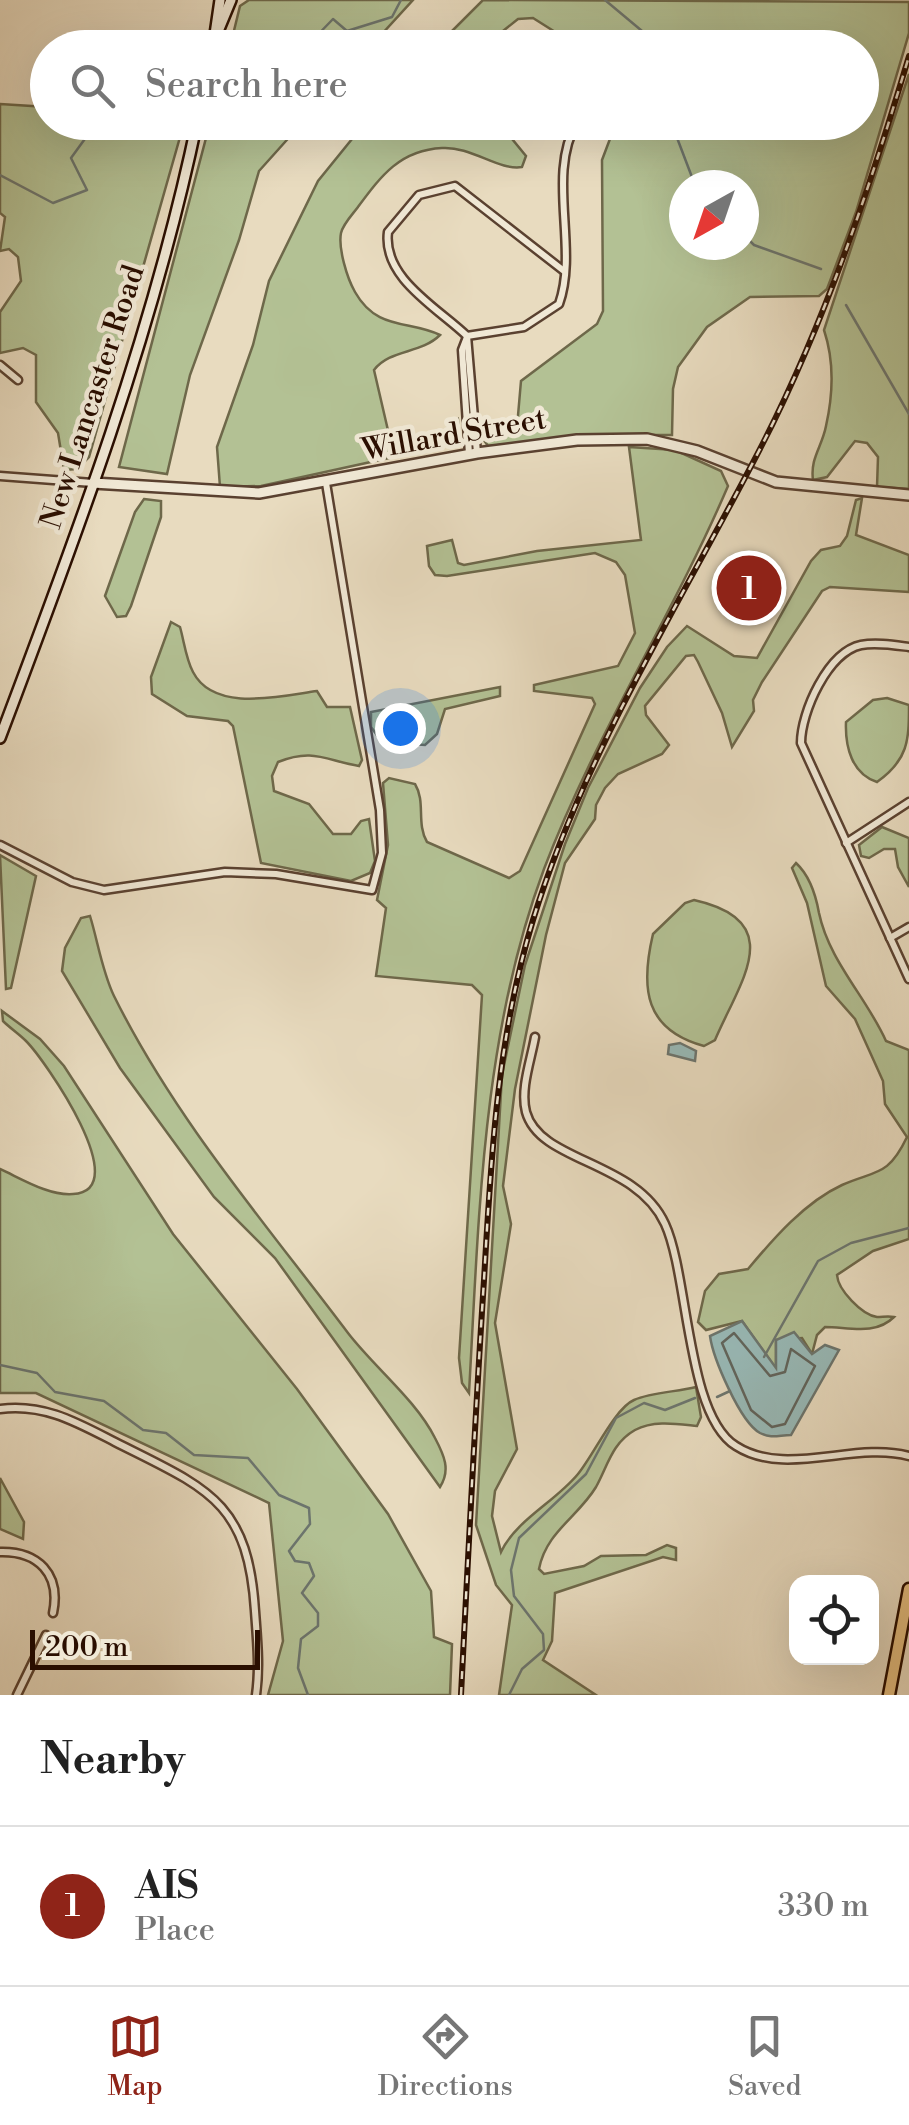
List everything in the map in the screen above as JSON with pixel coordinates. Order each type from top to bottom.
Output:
[{"type":"main road","points":[[889,1695],[909,1589]]},
{"type":"street","points":[[217,30],[220,0]]},
{"type":"street","points":[[218,30],[231,0]]},
{"type":"street","name":"New Lancaster Road","points":[[0,738],[94,483],[154,294],[193,140]]},
{"type":"street","points":[[467,336],[521,328],[551,313],[561,300],[570,140]]},
{"type":"street","points":[[473,454],[467,336],[390,261],[388,232],[419,195],[458,186],[564,271]]},
{"type":"street","points":[[0,365],[18,380]]},
{"type":"street","name":"Willard Street","points":[[0,476],[258,494],[473,454],[578,440],[647,439],[697,451],[776,482],[909,494]]},
{"type":"street","points":[[0,845],[72,882],[104,890],[224,872],[276,874],[372,890],[382,853],[380,810],[326,483]]},
{"type":"street","points":[[909,647],[863,644],[845,652],[829,671],[804,720],[802,750],[909,979]]},
{"type":"street","points":[[846,843],[909,802]]},
{"type":"street","points":[[890,938],[909,927]]},
{"type":"street","points":[[535,1037],[525,1102],[532,1124],[550,1143],[617,1172],[656,1208],[670,1238],[703,1388],[726,1439],[748,1452],[774,1459],[879,1451],[909,1456]]},
{"type":"street","points":[[0,1409],[51,1411],[78,1422],[188,1478],[221,1505],[245,1544],[252,1570],[256,1695]]},
{"type":"street","points":[[0,1552],[30,1555],[44,1566],[56,1598],[53,1613]]},
{"type":"street","points":[[17,1695],[46,1635]]},
{"type":"green space","points":[[249,0],[413,0],[386,30],[234,30],[240,6]]},
{"type":"green space","points":[[483,0],[909,2],[909,33],[879,134],[879,30],[552,30],[533,18],[518,19],[504,30],[453,30]]},
{"type":"green space","points":[[909,74],[909,489],[877,487],[878,457],[867,443],[855,441],[827,477],[813,480],[831,390],[830,353],[824,330]]},
{"type":"green space","points":[[0,104],[30,106],[30,140],[179,140],[89,457],[77,469],[64,470],[58,433],[36,402],[36,355],[23,348],[0,353],[0,312],[21,281],[18,257],[9,249],[0,251],[5,217],[0,213]]},
{"type":"green space","points":[[206,140],[287,140],[259,171],[239,240],[190,375],[167,474],[119,467]]},
{"type":"green space","points":[[351,140],[513,140],[526,156],[522,167],[513,167],[453,148],[414,154],[384,175],[341,233],[346,271],[364,304],[383,319],[440,335],[424,346],[388,358],[374,370],[390,439],[397,443],[446,436],[458,420],[460,438],[453,444],[261,486],[220,487],[217,447],[253,345],[269,281],[318,181]]},
{"type":"green space","points":[[610,140],[877,140],[827,289],[819,296],[750,297],[707,327],[678,367],[673,389],[672,435],[604,435],[488,446],[481,436],[517,427],[521,381],[597,324],[603,311],[602,160]]},
{"type":"green space","points":[[629,447],[675,450],[721,471],[728,486],[586,771],[544,869],[523,932],[496,1061],[487,1127],[469,1393],[462,1383],[459,1358],[482,995],[472,985],[376,976],[386,908],[377,900],[388,845],[383,783],[389,778],[415,784],[427,842],[509,878],[520,871],[595,704],[592,698],[534,691],[534,685],[618,666],[635,633],[625,575],[616,562],[595,553],[435,575],[429,566],[427,546],[452,540],[458,563],[464,565],[537,551],[641,540]]},
{"type":"green space","points":[[862,498],[856,535],[909,555],[909,592],[830,587],[822,591],[762,682],[753,700],[754,711],[732,747],[722,713],[698,662],[694,655],[686,656],[645,706],[646,715],[669,745],[662,754],[618,774],[605,788],[596,805],[595,819],[565,863],[515,1089],[503,1186],[511,1224],[495,1323],[517,1449],[495,1491],[492,1516],[501,1552],[516,1530],[578,1474],[612,1422],[634,1400],[696,1387],[701,1417],[697,1426],[658,1424],[627,1435],[589,1498],[555,1535],[543,1556],[539,1569],[544,1574],[584,1566],[601,1556],[646,1555],[667,1545],[676,1548],[676,1560],[663,1557],[555,1593],[552,1641],[543,1660],[596,1695],[499,1695],[512,1605],[496,1585],[476,1525],[502,1075],[525,965],[588,788],[640,688],[667,647],[687,626],[734,656],[757,658],[811,561],[821,550],[840,546],[847,536],[856,500]]},
{"type":"green space","points":[[144,499],[161,501],[161,517],[131,606],[126,616],[117,617],[105,596],[135,512]]},
{"type":"green space","points":[[171,622],[180,627],[193,672],[216,693],[249,699],[317,691],[327,707],[350,707],[362,760],[359,766],[319,756],[301,756],[278,762],[272,776],[274,791],[309,804],[333,834],[351,834],[361,821],[369,819],[375,861],[370,873],[351,881],[261,863],[233,726],[228,721],[187,716],[152,694],[151,677]]},
{"type":"green space","points":[[500,687],[500,696],[445,709],[437,734],[425,745],[382,742],[371,727],[371,712]]},
{"type":"green space","points":[[887,698],[909,705],[908,729],[901,757],[877,782],[856,766],[847,741],[846,722],[873,700]]},
{"type":"green space","points":[[882,827],[909,838],[909,887],[898,867],[895,849],[884,849],[869,858],[861,856],[859,845]]},
{"type":"green space","points":[[0,855],[36,876],[11,988],[6,989]]},
{"type":"green space","points":[[796,863],[811,886],[831,947],[886,1041],[909,1050],[909,1239],[873,1251],[837,1275],[858,1307],[877,1317],[894,1317],[870,1329],[825,1327],[817,1335],[812,1354],[802,1338],[776,1340],[776,1369],[742,1321],[706,1330],[698,1322],[705,1291],[719,1274],[748,1269],[779,1234],[828,1192],[887,1166],[907,1137],[885,1104],[883,1081],[855,1019],[826,986],[807,903],[792,868]]},
{"type":"green space","points":[[694,900],[723,910],[741,922],[749,938],[750,956],[744,975],[715,1040],[704,1046],[669,1029],[651,1005],[648,989],[653,934],[685,903]]},
{"type":"green space","points":[[90,916],[114,996],[138,1041],[223,1170],[348,1333],[427,1424],[445,1462],[440,1487],[275,1258],[214,1197],[120,1068],[62,971],[65,948],[81,918]]},
{"type":"green space","points":[[2,1011],[40,1039],[64,1066],[173,1234],[297,1389],[388,1514],[431,1591],[434,1637],[452,1644],[450,1695],[268,1695],[283,1641],[269,1503],[36,1393],[0,1393],[0,1169],[64,1194],[90,1187],[95,1172],[91,1149],[66,1097],[36,1053],[3,1021]]},
{"type":"green space","points":[[0,1478],[24,1522],[23,1539],[0,1529]]},
{"type":"water","points":[[680,1043],[696,1051],[695,1061],[668,1054],[669,1045]]},
{"type":"water","points":[[742,1321],[776,1368],[776,1340],[794,1332],[812,1354],[825,1345],[839,1350],[791,1435],[768,1436],[752,1427],[722,1373],[710,1336]]},
{"type":"waterway","points":[[350,30],[392,17],[401,0]]},
{"type":"waterway","points":[[605,0],[641,30]]},
{"type":"waterway","points":[[322,30],[333,19],[346,30]]},
{"type":"waterway","points":[[0,175],[53,203],[87,190],[71,158],[84,140]]},
{"type":"waterway","points":[[678,140],[689,170]]},
{"type":"waterway","points":[[759,247],[821,269]]},
{"type":"waterway","points":[[846,305],[909,414]]},
{"type":"waterway","points":[[764,1357],[818,1261],[851,1243],[909,1228]]},
{"type":"waterway","points":[[0,1365],[37,1373],[55,1392],[104,1401],[143,1430],[166,1433],[194,1455],[248,1458],[279,1495],[309,1508],[310,1524],[289,1551],[295,1561],[309,1563],[314,1576],[302,1593],[318,1613],[318,1626],[301,1639],[298,1668],[308,1695]]},
{"type":"waterway","points":[[717,1397],[730,1391]]},
{"type":"waterway","points":[[509,1695],[522,1669],[544,1650],[543,1634],[514,1596],[511,1570],[519,1538],[586,1474],[616,1418],[644,1403],[665,1410],[695,1398]]},
{"type":"railway","points":[[461,1695],[493,1144],[511,1009],[533,920],[554,857],[607,737],[762,445],[806,350],[862,205],[909,56]]},
{"type":"place","name":"AIS","points":[[749,588]]}]
